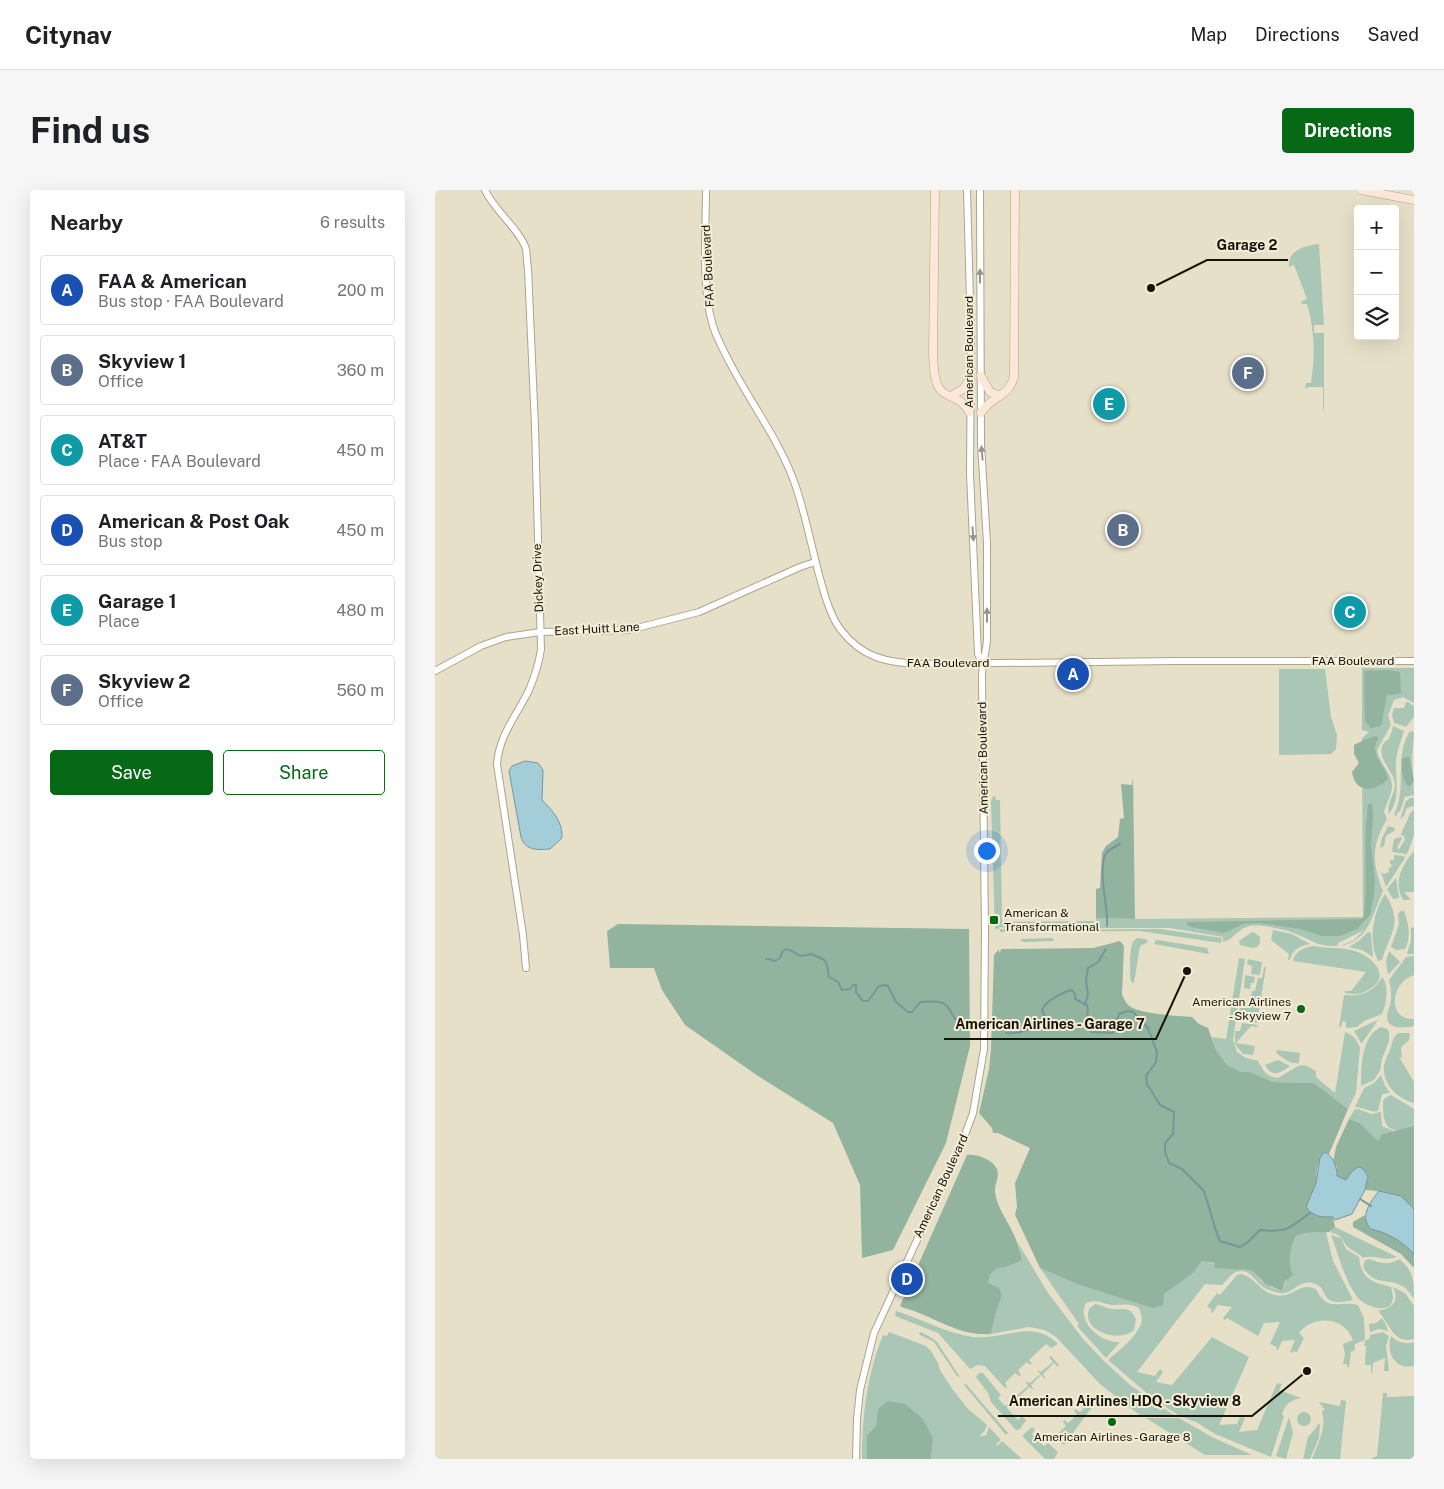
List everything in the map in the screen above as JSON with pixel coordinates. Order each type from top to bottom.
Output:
[{"type":"main road","points":[[981,413],[989,401],[1000,396],[1010,388],[1014,377],[1015,190]]},
{"type":"main road","points":[[1361,190],[1414,200]]},
{"type":"main road","points":[[935,191],[934,369],[937,384],[942,392],[962,402],[969,412]]},
{"type":"main road","points":[[981,376],[990,392],[1000,396]]},
{"type":"main road","points":[[951,396],[963,389],[970,379]]},
{"type":"street","name":"Dickey Drive","points":[[485,190],[493,204],[523,244],[528,269],[535,427],[541,649],[538,666],[528,691],[506,730],[497,756],[523,935],[526,968]]},
{"type":"street","name":"FAA Boulevard","points":[[706,190],[706,282],[713,325],[718,339],[794,480],[800,497],[815,562],[828,604],[839,629],[852,643],[862,650],[895,663],[921,664],[1281,660],[1414,661]]},
{"type":"street","name":"American Boulevard","points":[[856,1459],[860,1390],[874,1333],[963,1144],[973,1113],[982,1068],[985,1008],[982,663],[978,654],[970,480],[967,190]]},
{"type":"street","name":"American Boulevard","points":[[979,190],[981,413],[987,543],[987,640],[986,654],[982,663]]},
{"type":"street","name":"East Huitt Lane","points":[[435,671],[481,646],[506,637],[540,632],[629,630],[699,612],[815,562]]},
{"type":"green space","points":[[1319,244],[1324,325],[1314,325],[1314,333],[1324,333],[1323,411],[1323,387],[1308,387],[1305,389],[1306,383],[1311,383],[1314,353],[1312,324],[1307,304],[1302,304],[1301,302],[1307,299],[1294,265],[1289,267],[1289,261],[1294,253],[1308,246]]},
{"type":"green space","points":[[1362,668],[1414,668],[1414,703],[1403,697],[1394,700],[1388,715],[1391,725],[1377,750],[1392,783],[1391,794],[1384,812],[1387,819],[1378,838],[1375,855],[1377,872],[1383,891],[1369,925],[1358,938],[1351,943],[1341,946],[1354,940],[1364,930],[1338,943],[1337,946],[1330,946],[1320,944],[1286,930],[1260,926],[1245,927],[1223,942],[1223,937],[1170,928],[1096,928],[1096,918],[1363,917],[1362,738],[1369,732],[1362,730]]},
{"type":"green space","points":[[1279,669],[1325,669],[1331,717],[1337,735],[1336,749],[1331,754],[1279,755]]},
{"type":"green space","points":[[1388,670],[1400,672],[1401,693],[1387,694],[1381,726],[1371,728],[1365,721],[1364,671]]},
{"type":"green space","points":[[1406,702],[1414,706],[1414,717],[1406,727],[1394,723],[1392,715],[1394,708],[1404,708]]},
{"type":"green space","points":[[1393,726],[1404,731],[1396,761],[1397,788],[1395,802],[1389,814],[1388,810],[1395,784],[1381,752]]},
{"type":"green space","points":[[1410,731],[1414,732],[1412,760],[1414,795],[1405,797],[1396,816],[1394,815],[1400,794],[1402,752]]},
{"type":"green space","points":[[1376,736],[1379,738],[1375,748],[1376,754],[1388,779],[1377,786],[1366,789],[1357,784],[1352,772],[1359,763],[1354,754],[1354,745]]},
{"type":"green space","points":[[1409,756],[1414,781],[1409,787],[1403,778],[1402,759]]},
{"type":"green space","points":[[1133,777],[1135,919],[1096,918],[1096,889],[1100,888],[1102,853],[1106,846],[1118,837],[1120,819],[1124,818],[1121,784],[1132,785]]},
{"type":"green space","points":[[995,795],[996,800],[1000,800],[1002,922],[1094,921],[1094,928],[1027,929],[999,927],[999,929],[995,929],[991,802]]},
{"type":"green space","points":[[1414,798],[1414,806],[1407,808],[1404,816],[1400,819],[1406,801]]},
{"type":"green space","points":[[1368,804],[1372,804],[1373,816],[1371,847],[1375,880],[1374,894],[1370,915],[1357,929],[1340,936],[1322,936],[1300,929],[1259,923],[1243,924],[1224,933],[1187,925],[1187,922],[1362,919],[1365,902]]},
{"type":"green space","points":[[1414,810],[1414,835],[1408,852],[1406,854],[1393,852],[1394,839],[1402,838],[1398,849],[1405,840],[1404,836],[1401,835],[1410,813]]},
{"type":"green space","points":[[1388,826],[1395,828],[1394,831],[1386,836],[1384,846],[1380,848],[1382,838]]},
{"type":"green space","points":[[1414,851],[1414,892],[1404,892],[1411,900],[1403,900],[1399,887],[1400,874]]},
{"type":"green space","points":[[1394,855],[1404,856],[1405,858],[1386,887],[1381,872],[1384,874],[1389,872],[1388,869],[1393,865],[1390,864],[1390,860],[1394,860]]},
{"type":"green space","points":[[1396,878],[1399,898],[1393,899],[1387,889]]},
{"type":"green space","points":[[1385,894],[1391,904],[1395,921],[1382,960],[1378,961],[1373,945],[1373,927],[1377,909]]},
{"type":"green space","points":[[1404,911],[1407,921],[1409,930],[1408,940],[1405,949],[1396,950],[1391,947],[1399,924],[1398,914]]},
{"type":"green space","points":[[618,924],[969,929],[970,1046],[946,1143],[893,1250],[862,1258],[860,1185],[833,1123],[758,1076],[685,1025],[662,990],[654,968],[610,968],[607,931]]},
{"type":"green space","points":[[1414,927],[1414,954],[1407,954],[1411,940],[1411,928]]},
{"type":"green space","points":[[1000,929],[1160,929],[1222,938],[1221,943],[1139,931],[1000,932]]},
{"type":"green space","points":[[1273,930],[1292,934],[1310,944],[1297,949],[1290,960],[1288,960],[1289,954],[1271,940]]},
{"type":"green space","points":[[1252,932],[1260,937],[1260,943],[1257,947],[1252,948],[1240,945],[1239,941]]},
{"type":"green space","points":[[1368,932],[1371,933],[1373,957],[1362,950],[1349,947]]},
{"type":"green space","points":[[1053,938],[1053,941],[1023,942],[1020,940],[1022,939]]},
{"type":"green space","points":[[1137,938],[1146,939],[1148,942],[1140,946],[1134,983],[1132,983],[1130,978],[1130,956],[1132,945]]},
{"type":"green space","points":[[1156,940],[1207,948],[1209,954],[1154,944]]},
{"type":"green space","points":[[1120,941],[1124,946],[1122,994],[1129,1006],[1152,1013],[1192,1017],[1199,1024],[1208,1028],[1216,1050],[1227,1065],[1241,1072],[1250,1072],[1273,1082],[1314,1083],[1348,1109],[1329,1154],[1324,1152],[1320,1159],[1316,1175],[1316,1183],[1333,1217],[1335,1227],[1329,1232],[1304,1233],[1296,1236],[1290,1256],[1293,1275],[1285,1281],[1282,1291],[1265,1284],[1250,1270],[1215,1268],[1214,1263],[1202,1261],[1193,1273],[1164,1294],[1163,1305],[1152,1308],[1079,1285],[1040,1268],[1015,1215],[1017,1207],[1015,1183],[1030,1148],[998,1133],[993,1133],[992,1128],[979,1113],[989,1069],[991,1050],[994,955],[999,949],[1000,953],[1001,949],[1093,948]]},
{"type":"green space","points":[[1313,946],[1356,951],[1369,958],[1378,968],[1379,978],[1377,983],[1362,993],[1345,993],[1345,991],[1351,991],[1366,972],[1293,961],[1300,950]]},
{"type":"green space","points":[[1389,951],[1400,962],[1388,975],[1386,961]]},
{"type":"green space","points":[[1414,956],[1414,975],[1400,985],[1395,1000],[1399,1014],[1405,1018],[1414,1019],[1414,1026],[1393,1026],[1387,1017],[1391,998],[1389,980],[1406,957]]},
{"type":"green space","points":[[1239,958],[1245,959],[1233,1040],[1237,1052],[1246,1058],[1258,1061],[1268,1074],[1278,1078],[1298,1066],[1305,1065],[1316,1071],[1316,1077],[1335,1093],[1345,1032],[1348,1033],[1356,1040],[1360,1048],[1356,1093],[1348,1109],[1314,1083],[1273,1082],[1250,1072],[1241,1072],[1227,1065],[1216,1050],[1212,1037],[1226,1039]]},
{"type":"green space","points":[[1248,959],[1262,962],[1260,975],[1251,974],[1252,966],[1247,964]]},
{"type":"green space","points":[[1264,967],[1266,967],[1257,1023],[1238,1019],[1240,1007],[1248,1008],[1250,1002],[1254,1002],[1255,998],[1251,997],[1252,991],[1255,991],[1258,978],[1262,978]]},
{"type":"green space","points":[[1245,975],[1255,977],[1250,989],[1244,988]]},
{"type":"green space","points":[[1382,977],[1386,985],[1387,994],[1382,1014],[1364,1021],[1357,1027],[1346,1028],[1346,1022],[1343,1021],[1341,1027],[1339,1027],[1344,995],[1356,995],[1371,990]]},
{"type":"green space","points":[[1378,1020],[1362,1043],[1361,1043],[1354,1031]]},
{"type":"green space","points":[[1242,1023],[1258,1025],[1257,1027],[1251,1026],[1236,1043],[1255,1046],[1253,1055],[1243,1054],[1235,1044],[1235,1031],[1240,1031]]},
{"type":"green space","points":[[1381,1027],[1389,1032],[1389,1041],[1382,1059],[1380,1071],[1374,1080],[1361,1086],[1362,1062],[1366,1045],[1374,1031]]},
{"type":"green space","points":[[1399,1033],[1409,1033],[1410,1036],[1409,1040],[1401,1048],[1402,1058],[1399,1057],[1414,1082],[1414,1103],[1397,1094],[1385,1078],[1384,1063],[1395,1036]]},
{"type":"green space","points":[[1277,1050],[1300,1053],[1299,1063],[1287,1061],[1276,1053]]},
{"type":"green space","points":[[1278,1060],[1290,1066],[1283,1071],[1274,1073],[1265,1065]]},
{"type":"green space","points":[[1381,1075],[1390,1093],[1382,1094],[1378,1111],[1355,1107],[1364,1088],[1374,1083]]},
{"type":"green space","points":[[1391,1095],[1414,1109],[1414,1126],[1398,1130],[1386,1124],[1383,1101]]},
{"type":"green space","points":[[1358,1109],[1371,1114],[1381,1112],[1382,1126],[1394,1131],[1382,1134],[1378,1141],[1360,1123],[1349,1119],[1354,1110]]},
{"type":"green space","points":[[1349,1119],[1360,1123],[1378,1141],[1382,1134],[1414,1126],[1414,1209],[1400,1199],[1390,1195],[1365,1190],[1368,1176],[1346,1181],[1337,1176],[1337,1167],[1333,1162],[1336,1147]]},
{"type":"green space","points":[[967,1155],[986,1159],[993,1163],[997,1169],[996,1198],[1015,1238],[1022,1261],[997,1268],[990,1275],[988,1283],[999,1288],[1002,1296],[991,1334],[963,1331],[900,1306]]},
{"type":"green space","points":[[1365,1215],[1365,1218],[1374,1230],[1396,1238],[1414,1254],[1414,1268],[1401,1254],[1353,1227],[1353,1222]]},
{"type":"green space","points":[[1335,1227],[1397,1257],[1387,1259],[1363,1258],[1349,1248],[1340,1237],[1331,1233]]},
{"type":"green space","points":[[1326,1232],[1333,1261],[1353,1300],[1334,1302],[1326,1296],[1318,1285],[1312,1283],[1303,1284],[1289,1292],[1278,1293],[1265,1288],[1249,1273],[1236,1272],[1222,1285],[1205,1284],[1137,1372],[1155,1376],[1160,1369],[1163,1372],[1156,1382],[1172,1385],[1212,1337],[1249,1357],[1219,1425],[1237,1424],[1240,1417],[1245,1418],[1239,1432],[1257,1430],[1277,1383],[1282,1384],[1279,1390],[1301,1398],[1289,1403],[1283,1411],[1282,1414],[1284,1416],[1271,1457],[1215,1434],[1196,1422],[1179,1416],[1149,1395],[1108,1360],[1137,1332],[1142,1320],[1139,1308],[1130,1305],[1111,1305],[1098,1301],[1086,1303],[1085,1317],[1093,1330],[1099,1336],[1113,1342],[1120,1342],[1106,1358],[1077,1326],[1079,1324],[1040,1268],[1079,1285],[1152,1308],[1172,1286],[1193,1273],[1202,1261],[1235,1269],[1250,1270],[1262,1282],[1282,1291],[1290,1270],[1289,1255],[1296,1236],[1303,1233]]},
{"type":"green space","points":[[1331,1235],[1341,1238],[1346,1249],[1359,1257],[1362,1270],[1368,1278],[1391,1287],[1393,1299],[1391,1304],[1387,1307],[1377,1308],[1365,1304],[1357,1297],[1345,1275]]},
{"type":"green space","points":[[1018,1243],[1048,1293],[1083,1339],[1130,1385],[1175,1416],[1141,1416],[1100,1384],[1056,1337],[1045,1330],[1029,1327],[991,1334],[1002,1296],[988,1283],[990,1275],[997,1268],[1022,1261]]},
{"type":"green space","points":[[1369,1259],[1380,1263],[1388,1263],[1399,1259],[1404,1263],[1412,1277],[1414,1299],[1404,1287],[1393,1282],[1377,1279],[1367,1273],[1363,1267],[1365,1260]]},
{"type":"green space","points":[[1241,1274],[1250,1278],[1265,1291],[1275,1295],[1287,1295],[1301,1288],[1310,1287],[1316,1289],[1320,1296],[1329,1303],[1358,1305],[1364,1318],[1365,1340],[1355,1344],[1355,1350],[1351,1352],[1349,1367],[1347,1367],[1347,1364],[1343,1364],[1345,1355],[1343,1344],[1353,1340],[1349,1332],[1336,1323],[1321,1321],[1305,1327],[1299,1333],[1304,1338],[1297,1352],[1293,1351],[1292,1353],[1290,1352],[1295,1340],[1282,1341],[1278,1350],[1276,1349],[1277,1347],[1270,1344],[1280,1322],[1264,1323],[1258,1336],[1227,1318],[1225,1320],[1223,1318],[1232,1307],[1218,1305],[1212,1313],[1212,1310],[1207,1306],[1217,1293],[1220,1295],[1237,1275]]},
{"type":"green space","points":[[1393,1287],[1405,1293],[1414,1306],[1414,1339],[1401,1339],[1397,1336],[1378,1311],[1393,1304],[1396,1297]]},
{"type":"green space","points":[[1095,1304],[1110,1309],[1129,1310],[1136,1319],[1134,1330],[1128,1334],[1111,1335],[1096,1329],[1088,1317],[1089,1309]]},
{"type":"green space","points":[[896,1311],[963,1335],[985,1337],[1029,1331],[1039,1332],[1048,1336],[1058,1344],[1051,1348],[1046,1344],[1029,1360],[1032,1363],[1030,1365],[1027,1362],[1018,1370],[1021,1375],[1019,1376],[1015,1373],[1005,1383],[1007,1387],[1005,1388],[985,1366],[978,1365],[970,1369],[938,1333],[895,1316]]},
{"type":"green space","points":[[1382,1318],[1388,1331],[1379,1329],[1370,1332],[1369,1324],[1376,1323]]},
{"type":"green space","points":[[889,1332],[926,1346],[931,1351],[953,1390],[968,1409],[987,1425],[979,1437],[986,1435],[989,1427],[1001,1440],[996,1444],[997,1446],[1002,1441],[1022,1459],[931,1459],[933,1438],[878,1409],[876,1426],[867,1435],[867,1459],[862,1459],[864,1412],[869,1380],[883,1335],[887,1336]]},
{"type":"green space","points":[[921,1332],[937,1342],[960,1377],[957,1376],[934,1342],[920,1335],[919,1333]]},
{"type":"green space","points":[[1383,1332],[1389,1336],[1386,1346],[1389,1371],[1384,1371],[1385,1358],[1373,1363],[1372,1374],[1371,1365],[1365,1365],[1365,1341],[1370,1338],[1370,1335]]},
{"type":"green space","points":[[1391,1336],[1402,1342],[1414,1342],[1414,1366],[1407,1367],[1393,1359],[1390,1348]]},
{"type":"green space","points":[[1051,1356],[1059,1365],[1058,1367],[1054,1363],[1043,1374],[1044,1379],[1037,1370],[1041,1372],[1053,1362],[1049,1357]]},
{"type":"green space","points":[[979,1373],[983,1373],[1001,1395],[998,1398],[1005,1406],[1010,1404],[1007,1408],[1018,1420],[1022,1416],[1026,1420],[1020,1429],[1016,1430],[991,1402],[988,1393],[976,1377]]},
{"type":"green space","points":[[1039,1375],[1031,1385],[1034,1390],[1029,1387],[1018,1398],[1021,1402],[1017,1401],[1012,1394],[1016,1396],[1028,1386],[1025,1381],[1030,1383]]},
{"type":"green space","points":[[966,1384],[1008,1433],[1006,1435],[964,1385]]},
{"type":"green space","points":[[1383,1393],[1387,1393],[1387,1397],[1414,1396],[1414,1459],[1370,1459],[1377,1456]]},
{"type":"green space","points":[[1090,1396],[1096,1402],[1064,1445],[1050,1434],[1056,1436],[1066,1426],[1063,1422],[1064,1420],[1068,1423],[1077,1415],[1075,1409],[1080,1412],[1091,1402],[1088,1397]]},
{"type":"green space","points":[[1341,1400],[1346,1401],[1340,1459],[1312,1459],[1321,1435],[1322,1411],[1325,1410],[1319,1402],[1340,1406]]},
{"type":"green space","points":[[888,1401],[905,1404],[923,1419],[933,1438],[931,1459],[867,1459],[867,1435],[876,1426],[878,1409]]},
{"type":"green space","points":[[1301,1412],[1307,1412],[1311,1419],[1307,1426],[1301,1426],[1297,1422],[1297,1416]]},
{"type":"green space","points":[[1289,1417],[1293,1433],[1286,1459],[1276,1456]]},
{"type":"green space","points":[[1146,1418],[1179,1418],[1212,1437],[1252,1455],[1205,1455]]},
{"type":"green space","points":[[1320,1424],[1319,1438],[1310,1459],[1303,1459],[1308,1437]]},
{"type":"green space","points":[[1032,1427],[1035,1430],[1032,1434],[1044,1446],[1048,1443],[1058,1452],[1054,1459],[1045,1459],[1023,1437]]},
{"type":"water","points":[[525,761],[538,763],[543,770],[542,800],[553,813],[561,827],[562,838],[550,849],[533,849],[523,842],[521,837],[509,771],[512,766]]},
{"type":"water","points":[[1324,1152],[1334,1162],[1337,1176],[1346,1180],[1352,1171],[1358,1167],[1362,1168],[1368,1176],[1365,1190],[1352,1214],[1335,1220],[1333,1217],[1314,1215],[1306,1207],[1316,1183],[1320,1158]]},
{"type":"water","points":[[1379,1191],[1401,1196],[1414,1209],[1414,1254],[1400,1241],[1371,1229],[1368,1224],[1366,1220],[1367,1210]]},
{"type":"waterway","points":[[1107,926],[1103,877],[1104,859],[1107,852],[1120,844]]},
{"type":"waterway","points":[[766,959],[775,961],[780,958],[786,949],[800,955],[811,954],[825,961],[829,977],[838,982],[842,990],[850,989],[853,985],[856,985],[856,992],[863,1001],[868,1001],[879,986],[885,985],[888,986],[896,1002],[908,1012],[912,1012],[920,1002],[938,1002],[945,1004],[957,1021],[964,1022]]},
{"type":"waterway","points":[[1085,1005],[1088,994],[1086,981],[1088,968],[1098,962],[1106,949]]},
{"type":"waterway","points":[[1006,1033],[1022,1032],[1046,1019],[1042,1010],[1047,1003],[1059,995],[1072,990],[1075,994],[1075,999],[1087,1005],[1086,1026],[1092,1032],[1113,1033],[1119,1014],[1127,1011],[1133,1012],[1148,1028],[1157,1052],[1156,1062],[1146,1076],[1147,1084],[1160,1105],[1174,1112],[1173,1134],[1165,1143],[1165,1152],[1169,1163],[1182,1169],[1204,1191],[1220,1241],[1240,1247],[1260,1230],[1283,1230],[1310,1213]]},
{"type":"waterway","points":[[1360,1199],[1371,1206]]},
{"type":"place","name":"Garage 2","points":[[1151,288]]},
{"type":"place","name":"Skyview 2","points":[[1248,373]]},
{"type":"place","name":"Garage 1","points":[[1109,404]]},
{"type":"place","name":"Skyview 1","points":[[1123,530]]},
{"type":"place","name":"AT&T","points":[[1350,612]]},
{"type":"place","name":"FAA & American","points":[[1073,674]]},
{"type":"place","name":"American & Transformational","points":[[994,920]]},
{"type":"place","name":"American Airlines - Garage 7","points":[[1187,971]]},
{"type":"place","name":"American Airlines - Skyview 7","points":[[1301,1009]]},
{"type":"place","name":"American & Post Oak","points":[[907,1279]]},
{"type":"place","name":"American Airlines HDQ - Skyview 8","points":[[1307,1371]]},
{"type":"place","name":"American Airlines - Garage 8","points":[[1112,1422]]}]
